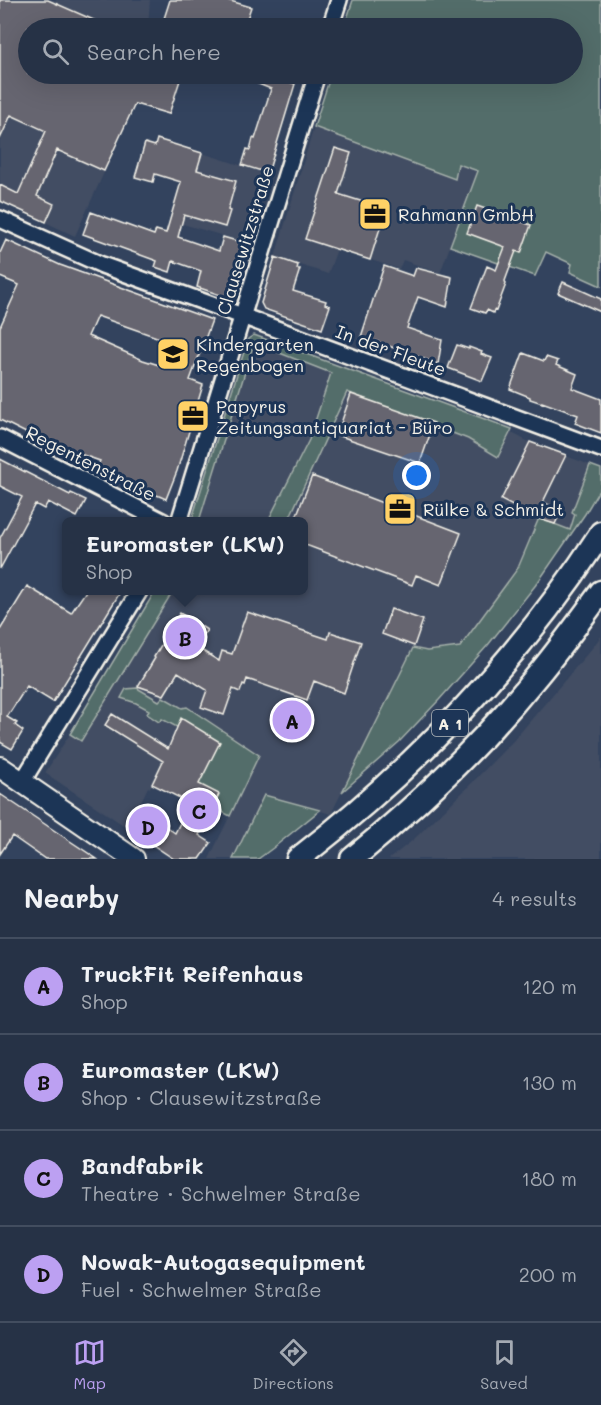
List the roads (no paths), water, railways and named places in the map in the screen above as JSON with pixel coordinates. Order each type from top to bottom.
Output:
[{"type":"highway","name":"A 1","points":[[298,859],[386,785],[460,712],[532,629],[601,532]]},
{"type":"highway","name":"A 1","points":[[352,859],[435,786],[498,721],[543,669],[601,592]]},
{"type":"main road","points":[[0,767],[134,859]]},
{"type":"street","points":[[333,18],[339,0]]},
{"type":"street","name":"Clausewitzstraße","points":[[181,517],[314,84]]},
{"type":"street","name":"In der Fleute","points":[[0,219],[102,266],[601,449]]},
{"type":"street","name":"Regentenstraße","points":[[0,438],[154,517]]},
{"type":"street","points":[[21,782],[138,595]]},
{"type":"place","name":"Rahmann GmbH","points":[[375,214]]},
{"type":"place","name":"Kindergarten Regenbogen","points":[[173,354]]},
{"type":"place","name":"Papyrus Zeitungsantiquariat - Büro","points":[[193,416]]},
{"type":"place","name":"Rülke & Schmidt","points":[[400,509]]},
{"type":"place","name":"Euromaster (LKW)","points":[[185,637]]},
{"type":"place","name":"TruckFit Reifenhaus","points":[[292,720]]},
{"type":"place","name":"Bandfabrik","points":[[199,810]]},
{"type":"place","name":"Nowak-Autogasequipment","points":[[148,826]]}]
